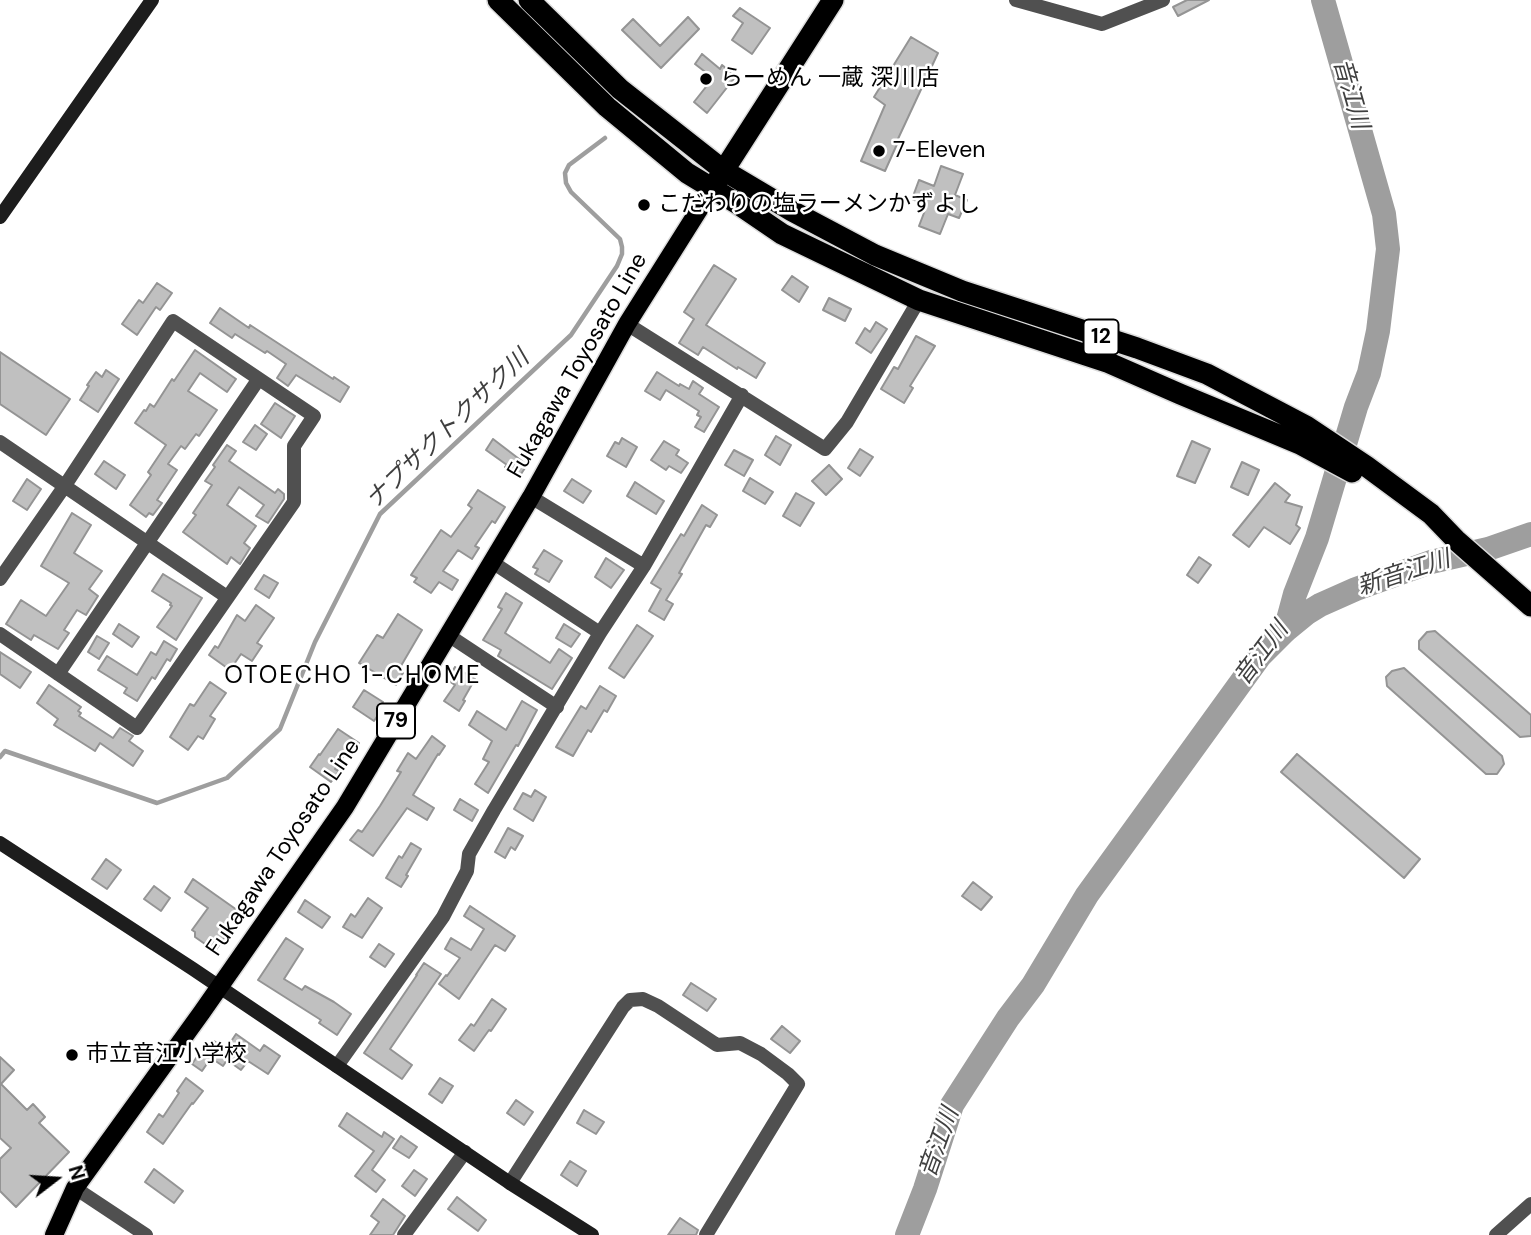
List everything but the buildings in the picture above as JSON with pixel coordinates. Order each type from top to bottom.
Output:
[{"type":"highway","name":"12","points":[[498,0],[607,107],[687,173],[782,234],[919,300],[1107,362],[1300,444],[1346,468],[1457,541]]},
{"type":"highway","name":"12","points":[[529,0],[620,89],[723,170],[792,211],[900,265],[962,291],[1207,374],[1306,426],[1431,514],[1457,541],[1531,606]]},
{"type":"highway","points":[[712,189],[833,0]]},
{"type":"main road","name":"Fukagawa Toyosato Line","points":[[54,1235],[75,1188],[345,807],[531,497],[628,324],[712,189]]},
{"type":"street","points":[[0,217],[152,0]]},
{"type":"street","points":[[1016,0],[1102,24],[1163,0]]},
{"type":"street","points":[[628,324],[825,449],[847,422],[919,300]]},
{"type":"street","points":[[0,579],[173,321],[314,416],[294,446],[294,502],[137,728],[0,634]]},
{"type":"street","points":[[58,674],[258,380]]},
{"type":"street","points":[[337,1066],[443,917],[467,872],[469,854],[487,821],[600,633],[644,566],[742,395]]},
{"type":"street","points":[[0,442],[227,597]]},
{"type":"street","points":[[531,497],[644,566]]},
{"type":"street","points":[[492,562],[600,633]]},
{"type":"street","points":[[448,635],[556,707]]},
{"type":"street","points":[[0,843],[592,1235]]},
{"type":"street","points":[[510,1183],[623,1007],[630,1000],[643,999],[717,1045],[740,1042],[761,1054],[797,1084],[706,1235]]},
{"type":"street","points":[[404,1235],[465,1152]]},
{"type":"street","points":[[75,1188],[146,1235]]},
{"type":"street","points":[[1496,1235],[1531,1204]]},
{"type":"waterway","name":"音江川","points":[[1285,631],[1369,373],[1378,331],[1388,249],[1384,214],[1323,0]]},
{"type":"waterway","name":"ナプサクトクサク川","points":[[0,757],[5,751],[157,803],[227,778],[280,729],[315,642],[380,514],[571,335],[617,266],[622,254],[620,239],[571,192],[565,173],[569,165],[605,138]]},
{"type":"waterway","name":"音江川","points":[[907,1235],[952,1105],[1008,1018],[1033,985],[1087,895],[1260,656],[1285,631],[1320,605],[1431,562],[1488,549],[1531,534]]},
{"type":"place","name":"らーめん 一蔵 深川店","points":[[706,79]]},
{"type":"place","name":"7-Eleven","points":[[879,151]]},
{"type":"place","name":"こだわりの塩ラーメンかずよし","points":[[644,205]]},
{"type":"place","name":"市立音江小学校","points":[[72,1055]]},
{"type":"district","name":"OTOECHO 1-CHOME","points":[[353,677]]},
{"type":"water label","name":"新音江川","points":[[1404,574]]}]
